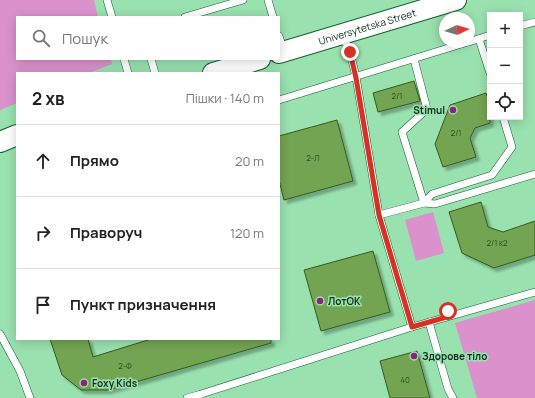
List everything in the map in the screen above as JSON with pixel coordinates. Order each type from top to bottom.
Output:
[{"type":"main road","name":"Universytetska Street","points":[[281,47],[342,34],[454,0]]},
{"type":"main road","points":[[216,72],[257,60]]},
{"type":"main road","points":[[0,142],[16,135]]},
{"type":"lane","points":[[107,0],[112,16]]},
{"type":"lane","points":[[188,16],[243,0]]},
{"type":"lane","points":[[268,0],[273,16]]},
{"type":"lane","points":[[523,25],[535,22]]},
{"type":"lane","points":[[342,34],[350,52],[356,78],[379,215],[412,327]]},
{"type":"lane","points":[[475,40],[487,36]]},
{"type":"lane","points":[[479,38],[487,63]]},
{"type":"lane","points":[[280,100],[356,78],[450,48]]},
{"type":"lane","points":[[414,59],[427,108],[402,132],[424,203]]},
{"type":"lane","points":[[124,60],[128,72]]},
{"type":"lane","points":[[151,60],[156,72]]},
{"type":"lane","points":[[424,203],[432,194],[492,175],[512,147],[504,120]]},
{"type":"lane","points":[[379,215],[424,203],[435,204],[535,174]]},
{"type":"lane","points":[[187,398],[199,396],[429,322],[449,314],[535,292]]},
{"type":"lane","points":[[429,322],[448,389],[453,398]]},
{"type":"lane","points":[[0,334],[20,371],[30,398]]},
{"type":"shaded area","points":[[0,0],[94,0],[98,16],[16,16],[16,60],[111,60],[112,64],[92,72],[16,72],[16,103],[0,110]]},
{"type":"shaded area","points":[[433,212],[444,253],[416,261],[405,220]]},
{"type":"shaded area","points":[[535,300],[535,398],[477,398],[455,323]]},
{"type":"building","points":[[414,81],[420,101],[378,112],[373,93]]},
{"type":"building","points":[[486,93],[487,120],[490,120],[490,123],[475,128],[470,138],[476,157],[443,167],[435,144],[450,105]]},
{"type":"building","points":[[337,120],[353,181],[284,200],[280,184],[280,136]]},
{"type":"building","points":[[481,202],[488,227],[503,232],[535,221],[535,255],[494,268],[462,253],[449,212]]},
{"type":"building","points":[[373,251],[390,312],[321,331],[304,270]]},
{"type":"building","points":[[50,340],[88,340],[93,357],[148,340],[271,340],[271,343],[108,390],[81,390],[62,375]]},
{"type":"building","points":[[417,351],[430,398],[390,398],[380,361]]},
{"type":"place","name":"Stimul","points":[[453,110]]},
{"type":"place","name":"ЛотОК","points":[[320,301]]},
{"type":"place","name":"Здорове тіло","points":[[414,356]]},
{"type":"place","name":"Foxy Kids","points":[[84,383]]},
{"type":"route","points":[[350,52],[356,78],[379,215],[412,327],[450,316],[448,311]]}]
